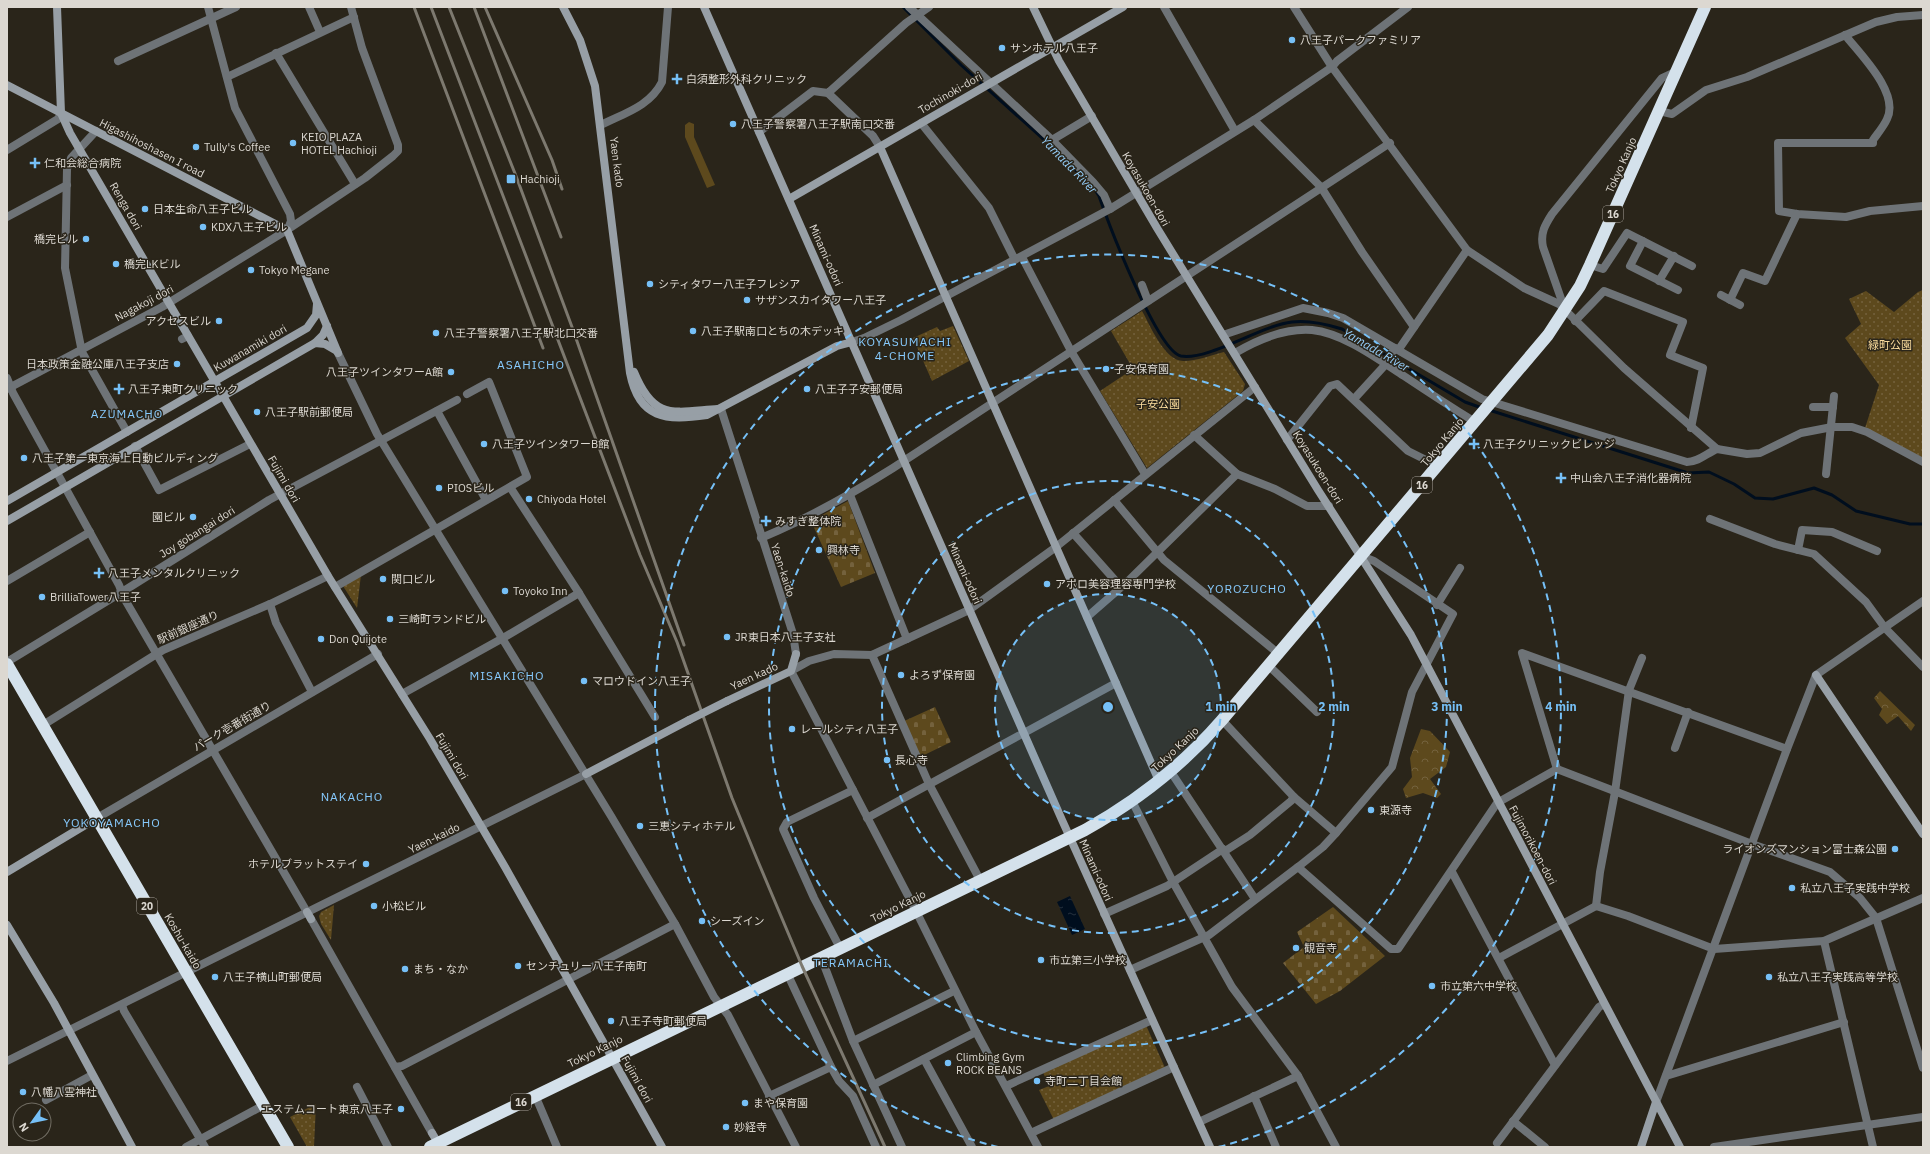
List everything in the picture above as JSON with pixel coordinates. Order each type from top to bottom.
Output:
[{"type":"highway","name":"Tokyo Kanjo","points":[[435,1142],[537,1100],[612,1057],[1070,838],[1109,817],[1171,772],[1204,741],[1269,666],[1548,335],[1565,311],[1590,265],[1705,7]]},
{"type":"highway","name":"Koshu-kaido","points":[[7,663],[288,1147]]},
{"type":"street","name":"Renga dori","points":[[57,7],[60,113],[169,303],[185,338],[214,381]]},
{"type":"street","points":[[208,7],[235,108],[290,214],[292,221],[287,230],[338,353],[356,392],[381,440],[586,774],[675,924],[719,1006],[728,1015],[796,1147]]},
{"type":"street","points":[[118,61],[236,7]]},
{"type":"street","points":[[309,7],[320,32]]},
{"type":"street","points":[[227,77],[354,17],[352,7]]},
{"type":"street","points":[[563,7],[588,60],[595,86],[601,124]]},
{"type":"street","name":"Yaen kado","points":[[668,7],[662,82],[657,93],[646,103],[601,124],[633,388],[641,402],[656,414],[684,419],[707,415],[836,346],[852,342]]},
{"type":"street","name":"Minami-odori","points":[[704,7],[1070,838],[1210,1147]]},
{"type":"street","points":[[909,7],[916,16],[1052,140],[1104,195],[1109,209]]},
{"type":"street","points":[[828,93],[908,21],[929,7]]},
{"type":"street","name":"Koyasukoen-dori","points":[[1033,7],[1052,48],[1136,193],[1287,440],[1361,556]]},
{"type":"street","name":"Tochinoki-dori","points":[[789,199],[1123,7]]},
{"type":"street","points":[[1164,7],[1235,131]]},
{"type":"street","points":[[1294,7],[1332,67],[1390,143],[1467,250],[1524,288],[1559,304],[1624,368],[1717,449],[1747,454],[1760,453],[1801,433],[1832,427],[1852,427],[1867,432],[1923,462]]},
{"type":"street","points":[[852,342],[864,338],[946,296],[1100,214],[1136,193],[1254,120],[1332,67],[1337,61],[1408,7]]},
{"type":"street","points":[[1659,111],[1672,114],[1706,90],[1746,77],[1876,22],[1890,18],[1923,15]]},
{"type":"street","name":"Nagakoji dori","points":[[9,388],[81,348],[169,303],[287,230],[355,184],[398,151],[398,144],[362,48],[354,17]]},
{"type":"street","points":[[1845,35],[1882,81],[1890,107],[1888,119],[1873,140],[1873,143],[1778,143],[1779,211],[1797,214],[1846,217],[1870,211],[1923,206]]},
{"type":"street","points":[[276,54],[355,184]]},
{"type":"street","points":[[1565,311],[1543,247],[1541,237],[1544,227],[1552,214],[1662,78],[1677,71]]},
{"type":"street","name":"Higashihoshasen I road","points":[[7,85],[287,230]]},
{"type":"street","points":[[759,132],[813,91],[828,93],[873,136],[880,147],[1159,781]]},
{"type":"street","points":[[7,150],[58,119],[60,113]]},
{"type":"street","points":[[1052,140],[1092,116]]},
{"type":"street","points":[[1254,120],[1321,187],[1362,252],[1414,327]]},
{"type":"street","points":[[921,123],[989,208],[1071,351],[1145,474]]},
{"type":"street","points":[[96,131],[69,161],[67,184],[66,268],[81,348],[127,432]]},
{"type":"street","points":[[761,538],[790,526],[850,495],[1390,143]]},
{"type":"street","points":[[7,217],[67,184]]},
{"type":"street","points":[[1730,300],[1744,273],[1765,281],[1797,214]]},
{"type":"street","points":[[1590,265],[1603,269],[1627,233],[1692,266]]},
{"type":"street","points":[[1643,241],[1630,266],[1678,290]]},
{"type":"street","points":[[1354,399],[1386,363],[1414,327],[1467,250]]},
{"type":"street","points":[[1659,281],[1674,256]]},
{"type":"street","points":[[1142,285],[1148,302]]},
{"type":"street","points":[[1575,321],[1604,291],[1683,322],[1670,355],[1703,368],[1692,428]]},
{"type":"street","points":[[1721,296],[1740,305]]},
{"type":"street","name":"Kuwanamiki dori","points":[[7,502],[307,328],[316,315],[317,302]]},
{"type":"street","points":[[1224,336],[1303,308],[1343,318],[1448,380],[1484,411]]},
{"type":"street","points":[[7,521],[315,343],[323,335],[327,326]]},
{"type":"street","points":[[1233,351],[1282,333],[1296,330],[1311,330],[1337,336],[1386,363],[1484,411],[1687,462],[1698,460],[1717,449]]},
{"type":"street","points":[[315,343],[330,346],[338,353]]},
{"type":"street","points":[[7,378],[9,388],[57,472],[122,592],[309,913],[435,1142]]},
{"type":"street","name":"Fujimi dori","points":[[214,381],[328,576],[378,654],[482,827],[662,1147]]},
{"type":"street","points":[[335,587],[527,477],[489,382],[467,394]]},
{"type":"street","points":[[1287,440],[1330,386],[1337,384],[1408,451],[1438,466]]},
{"type":"street","points":[[1038,1147],[954,990],[916,911],[791,671],[809,661],[834,654],[845,653],[872,655],[969,610],[1056,547],[1255,387]]},
{"type":"street","points":[[1826,474],[1834,396]]},
{"type":"street","name":"Joy gobangai dori","points":[[7,663],[269,500],[457,400]]},
{"type":"street","points":[[1814,407],[1833,407]]},
{"type":"street","name":"Yaen-kaido","points":[[721,408],[761,538],[793,634],[796,654],[791,671]]},
{"type":"street","points":[[437,411],[486,500]]},
{"type":"street","points":[[1194,435],[1237,474],[1275,489],[1307,506],[1329,506]]},
{"type":"street","points":[[135,446],[159,490],[250,444]]},
{"type":"street","points":[[1087,617],[1121,587],[1237,474]]},
{"type":"street","points":[[510,487],[579,593],[656,717]]},
{"type":"street","points":[[850,495],[906,639]]},
{"type":"street","points":[[1114,500],[1164,560],[1279,654]]},
{"type":"street","points":[[1710,519],[1775,544],[1814,554],[1848,583],[1866,602],[1885,628],[1923,667]]},
{"type":"street","points":[[1798,550],[1802,530],[1832,532],[1877,551]]},
{"type":"street","points":[[7,581],[90,532]]},
{"type":"street","points":[[1073,533],[1121,587]]},
{"type":"street","points":[[1130,970],[1204,938],[1298,867],[1323,847],[1392,767],[1412,692],[1453,614],[1437,605],[1374,561],[1361,556]]},
{"type":"street","name":"Fujimorikoen-dori","points":[[1361,556],[1390,601],[1426,664],[1680,1147]]},
{"type":"street","points":[[1437,605],[1460,568]]},
{"type":"street","name":"駅前銀座通り","points":[[43,725],[112,685],[163,650],[270,604],[328,576]]},
{"type":"street","points":[[402,694],[503,638],[579,593]]},
{"type":"street","points":[[1641,1147],[1656,1102],[1816,675],[1923,601]]},
{"type":"street","points":[[270,604],[276,623],[312,692]]},
{"type":"street","points":[[1557,769],[1522,652],[1787,749]]},
{"type":"street","name":"パーク壱番街通り","points":[[97,818],[378,654]]},
{"type":"street","points":[[872,655],[929,784],[980,880]]},
{"type":"street","points":[[1596,906],[1600,872],[1615,792],[1629,690],[1642,658]]},
{"type":"street","points":[[1269,666],[1317,712]]},
{"type":"street","name":"Yaen kado","points":[[689,720],[791,671]]},
{"type":"street","points":[[1816,675],[1923,834]]},
{"type":"street","points":[[867,818],[1116,683]]},
{"type":"street","points":[[1675,748],[1688,712]]},
{"type":"street","name":"Yaen-kaido","points":[[7,1061],[122,1005],[197,966],[309,913],[482,827],[689,720]]},
{"type":"street","points":[[1222,720],[1294,797],[1336,833]]},
{"type":"street","points":[[1298,867],[1391,949],[1398,949],[1452,872],[1498,802],[1557,769]]},
{"type":"street","points":[[1557,769],[1752,844],[1830,872],[1860,898],[1876,918],[1923,1068]]},
{"type":"street","points":[[1171,772],[1255,899]]},
{"type":"street","points":[[840,948],[814,898],[783,829],[787,822],[853,790]]},
{"type":"street","points":[[1104,914],[1173,882],[1250,834],[1294,797]]},
{"type":"street","points":[[1132,801],[1173,882],[1232,987],[1298,1076],[1336,1147]]},
{"type":"street","points":[[7,872],[97,818]]},
{"type":"street","points":[[1452,872],[1555,1065]]},
{"type":"street","points":[[1499,958],[1596,906],[1628,916],[1714,949],[1824,941],[1923,898]]},
{"type":"street","points":[[395,1067],[402,1066],[568,978],[675,924]]},
{"type":"street","points":[[7,925],[69,1031],[132,1147]]},
{"type":"street","points":[[1824,941],[1873,1147]]},
{"type":"street","points":[[821,957],[853,1040],[902,1147]]},
{"type":"street","points":[[788,973],[831,1067],[839,1082],[853,1096],[876,1147]]},
{"type":"street","points":[[853,1040],[954,990]]},
{"type":"street","points":[[1497,1143],[1598,1007],[1604,1004]]},
{"type":"street","points":[[122,1005],[124,1011],[205,1147]]},
{"type":"street","points":[[1006,1086],[1152,1020]]},
{"type":"street","points":[[1666,1076],[1844,1022]]},
{"type":"street","points":[[873,1085],[976,1032]]},
{"type":"street","points":[[924,1059],[972,1147]]},
{"type":"street","points":[[769,1096],[831,1067]]},
{"type":"street","points":[[1031,1133],[1174,1067]]},
{"type":"street","points":[[46,1100],[92,1075]]},
{"type":"street","points":[[1199,1122],[1298,1076]]},
{"type":"street","points":[[357,1087],[388,1147]]},
{"type":"street","points":[[1254,1096],[1276,1147]]},
{"type":"street","points":[[537,1100],[557,1147]]},
{"type":"street","points":[[186,1147],[264,1105]]},
{"type":"street","points":[[1714,1147],[1923,1117]]},
{"type":"street","points":[[1513,1121],[1545,1147]]},
{"type":"green space","points":[[689,122],[694,124],[694,137],[715,185],[707,188],[685,137],[685,125]]},
{"type":"green space","name":"緑町公園","points":[[1923,290],[1923,458],[1865,428],[1879,385],[1845,338],[1861,324],[1849,299],[1866,291],[1894,312],[1918,292]]},
{"type":"green space","name":"子安公園","points":[[1142,311],[1159,342],[1171,356],[1177,360],[1189,361],[1224,352],[1245,384],[1243,391],[1147,468],[1100,391],[1133,369],[1111,331]]},
{"type":"green space","points":[[953,326],[969,361],[932,381],[913,338],[937,327],[940,331]]},
{"type":"green space","points":[[848,501],[875,573],[841,587],[811,521]]},
{"type":"green space","points":[[361,575],[357,608],[343,586]]},
{"type":"green space","points":[[1880,691],[1915,725],[1911,731],[1898,716],[1887,724],[1879,715],[1882,709],[1874,698]]},
{"type":"green space","points":[[935,707],[951,742],[918,758],[902,722]]},
{"type":"green space","points":[[1421,729],[1430,731],[1450,752],[1446,767],[1430,779],[1441,794],[1437,798],[1423,793],[1406,798],[1403,789],[1412,777],[1410,758]]},
{"type":"green space","points":[[334,905],[331,940],[321,924],[319,916],[321,912]]},
{"type":"green space","points":[[1333,907],[1385,956],[1340,991],[1316,1004],[1283,963],[1304,947],[1297,932]]},
{"type":"green space","points":[[1145,1023],[1166,1070],[1055,1122],[1039,1090],[1049,1086],[1042,1070]]},
{"type":"green space","points":[[316,1104],[314,1147],[307,1147],[290,1117]]},
{"type":"water","points":[[1070,896],[1085,929],[1072,935],[1057,902]]},
{"type":"waterway","name":"Yamada River","points":[[903,7],[961,65],[1042,138],[1093,187],[1099,196],[1134,284],[1147,310],[1159,333],[1171,349],[1181,356],[1192,356],[1206,353],[1266,329],[1292,322],[1317,323],[1342,329],[1465,402],[1482,408]]},
{"type":"waterway","name":"Yamada River","points":[[1489,410],[1688,473],[1709,472],[1734,484],[1755,498],[1773,499],[1814,488],[1832,495],[1856,511],[1910,524],[1923,524]]},
{"type":"railway","points":[[414,7],[543,348]]},
{"type":"railway","points":[[431,7],[640,555],[677,642],[732,798],[802,966],[885,1147]]},
{"type":"railway","points":[[449,7],[516,176],[572,327],[684,645]]},
{"type":"railway","points":[[474,7],[561,237]]},
{"type":"railway","points":[[485,7],[552,160],[562,189]]},
{"type":"place","name":"八王子パークファミリア","points":[[1292,40]]},
{"type":"place","name":"サンホテル八王子","points":[[1002,48]]},
{"type":"place","name":"白須整形外科クリニック","points":[[677,79]]},
{"type":"place","name":"八王子警察署八王子駅南口交番","points":[[733,124]]},
{"type":"place","name":"KEIO PLAZA HOTEL Hachioji","points":[[293,143]]},
{"type":"place","name":"Tully's Coffee","points":[[196,147]]},
{"type":"place","name":"仁和会総合病院","points":[[35,163]]},
{"type":"place","name":"Hachioji","points":[[511,179]]},
{"type":"place","name":"日本生命八王子ビル","points":[[145,209]]},
{"type":"place","name":"KDX八王子ビル","points":[[203,227]]},
{"type":"place","name":"橋完ビル","points":[[86,239]]},
{"type":"place","name":"橋完LKビル","points":[[116,264]]},
{"type":"place","name":"Tokyo Megane","points":[[251,270]]},
{"type":"place","name":"シティタワー八王子フレシア","points":[[650,284]]},
{"type":"place","name":"サザンスカイタワー八王子","points":[[747,300]]},
{"type":"place","name":"アクセスビル","points":[[219,321]]},
{"type":"place","name":"八王子駅南口とちの木デッキ","points":[[693,331]]},
{"type":"place","name":"八王子警察署八王子駅北口交番","points":[[436,333]]},
{"type":"place","name":"日本政策金融公庫八王子支店","points":[[177,364]]},
{"type":"place","name":"子安保育園","points":[[1106,369]]},
{"type":"place","name":"八王子ツインタワーA館","points":[[451,372]]},
{"type":"place","name":"八王子東町クリニック","points":[[119,389]]},
{"type":"place","name":"八王子子安郵便局","points":[[807,389]]},
{"type":"place","name":"八王子駅前郵便局","points":[[257,412]]},
{"type":"place","name":"八王子ツインタワーB館","points":[[484,444]]},
{"type":"place","name":"八王子クリニックビレッジ","points":[[1474,444]]},
{"type":"place","name":"八王子第一東京海上日動ビルディング","points":[[24,458]]},
{"type":"place","name":"中山会八王子消化器病院","points":[[1561,478]]},
{"type":"place","name":"PIOSビル","points":[[439,488]]},
{"type":"place","name":"Chiyoda Hotel","points":[[529,499]]},
{"type":"place","name":"園ビル","points":[[193,517]]},
{"type":"place","name":"みすぎ整体院","points":[[766,521]]},
{"type":"place","name":"興林寺","points":[[819,550]]},
{"type":"place","name":"八王子メンタルクリニック","points":[[99,573]]},
{"type":"place","name":"関口ビル","points":[[383,579]]},
{"type":"place","name":"アポロ美容理容専門学校","points":[[1047,584]]},
{"type":"place","name":"Toyoko Inn","points":[[505,591]]},
{"type":"place","name":"BrilliaTower八王子","points":[[42,597]]},
{"type":"place","name":"三崎町ランドビル","points":[[390,619]]},
{"type":"place","name":"JR東日本八王子支社","points":[[727,637]]},
{"type":"place","name":"Don Quijote","points":[[321,639]]},
{"type":"place","name":"よろず保育園","points":[[901,675]]},
{"type":"place","name":"マロウドイン八王子","points":[[584,681]]},
{"type":"place","name":"レールシティ八王子","points":[[792,729]]},
{"type":"place","name":"長心寺","points":[[887,760]]},
{"type":"place","name":"東源寺","points":[[1371,810]]},
{"type":"place","name":"三恵シティホテル","points":[[640,826]]},
{"type":"place","name":"ライオンズマンション富士森公園","points":[[1895,849]]},
{"type":"place","name":"ホテルブラットステイ","points":[[366,864]]},
{"type":"place","name":"私立八王子実践中学校","points":[[1792,888]]},
{"type":"place","name":"小松ビル","points":[[374,906]]},
{"type":"place","name":"シーズイン","points":[[702,921]]},
{"type":"place","name":"観音寺","points":[[1296,948]]},
{"type":"place","name":"市立第三小学校","points":[[1041,960]]},
{"type":"place","name":"センチュリー八王子南町","points":[[518,966]]},
{"type":"place","name":"まち・なか","points":[[405,969]]},
{"type":"place","name":"八王子横山町郵便局","points":[[215,977]]},
{"type":"place","name":"私立八王子実践高等学校","points":[[1769,977]]},
{"type":"place","name":"市立第六中学校","points":[[1432,986]]},
{"type":"place","name":"八王子寺町郵便局","points":[[611,1021]]},
{"type":"place","name":"Climbing Gym ROCK BEANS","points":[[948,1063]]},
{"type":"place","name":"寺町二丁目会館","points":[[1037,1081]]},
{"type":"place","name":"八幡八雲神社","points":[[23,1092]]},
{"type":"place","name":"まや保育園","points":[[745,1103]]},
{"type":"place","name":"エステムコート東京八王子","points":[[401,1109]]},
{"type":"place","name":"妙経寺","points":[[726,1127]]},
{"type":"district","name":"KOYASUMACHI 4-CHOME","points":[[905,349]]},
{"type":"district","name":"ASAHICHO","points":[[531,365]]},
{"type":"district","name":"AZUMACHO","points":[[127,414]]},
{"type":"district","name":"YOROZUCHO","points":[[1247,589]]},
{"type":"district","name":"MISAKICHO","points":[[507,676]]},
{"type":"district","name":"NAKACHO","points":[[352,797]]},
{"type":"district","name":"YOKOYAMACHO","points":[[112,823]]},
{"type":"district","name":"TERAMACHI","points":[[851,963]]}]
